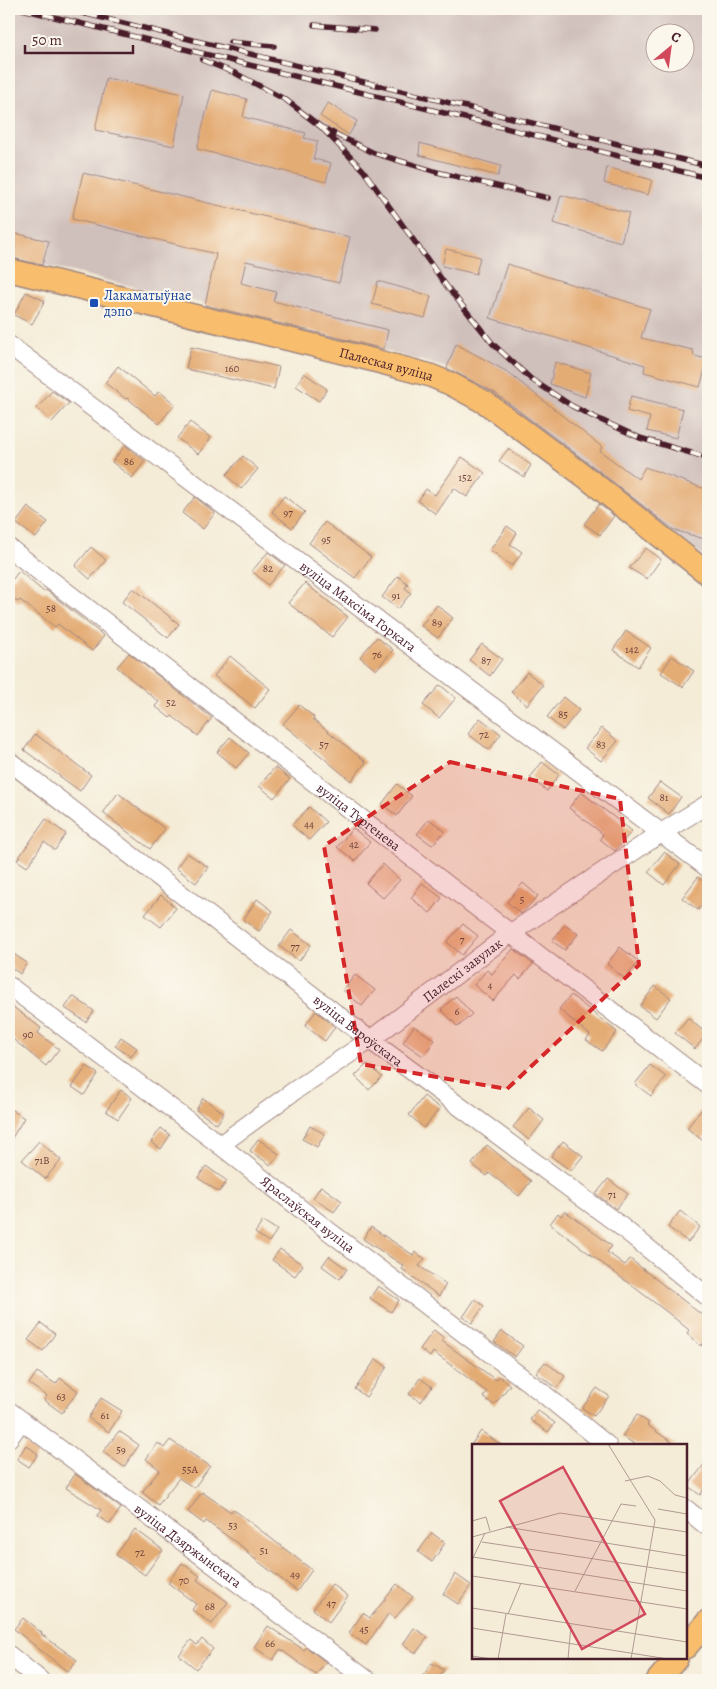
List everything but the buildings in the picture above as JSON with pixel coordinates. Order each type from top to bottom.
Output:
[{"type":"main road","name":"Палеская вуліца","points":[[9,270],[355,356],[428,375],[451,384],[486,404],[587,478],[708,574]]},
{"type":"main road","points":[[687,1647],[708,1621]]},
{"type":"main road","points":[[658,1680],[676,1659]]},
{"type":"street","name":"вуліца Максіма Горкага","points":[[9,345],[708,868]]},
{"type":"street","name":"вуліца Тургенева","points":[[9,548],[708,1085]]},
{"type":"street","name":"вуліца Вароўскага","points":[[9,761],[370,1040],[618,1224],[708,1297]]},
{"type":"street","name":"Палескі завулак","points":[[220,1144],[370,1040],[511,933],[708,804]]},
{"type":"street","name":"Яраслаўская вуліца","points":[[9,986],[220,1144],[330,1232],[540,1391],[606,1444]]},
{"type":"street","points":[[9,1438],[15,1416]]},
{"type":"street","name":"вуліца Дзяржынскага","points":[[15,1416],[367,1680]]},
{"type":"street","points":[[687,1510],[708,1527]]},
{"type":"street","points":[[9,1656],[40,1680]]},
{"type":"highlighted area","points":[[450,762],[620,799],[639,965],[507,1089],[361,1064],[324,846]]},
{"type":"shaded area","points":[[9,9],[708,9],[708,560],[488,391],[447,368],[267,319],[9,257]]},
{"type":"railway","points":[[22,9],[708,178]]},
{"type":"railway","points":[[66,9],[708,166]]},
{"type":"railway","points":[[314,25],[375,30]]},
{"type":"railway","points":[[230,42],[274,46]]},
{"type":"railway","points":[[202,60],[235,73],[286,100],[321,127],[374,153],[437,172],[548,198]]},
{"type":"railway","points":[[321,127],[363,170],[448,288],[493,344],[531,379],[572,406],[640,438],[708,458]]},
{"type":"place","name":"Лакаматыўнае дэпо","points":[[94,303]]}]
